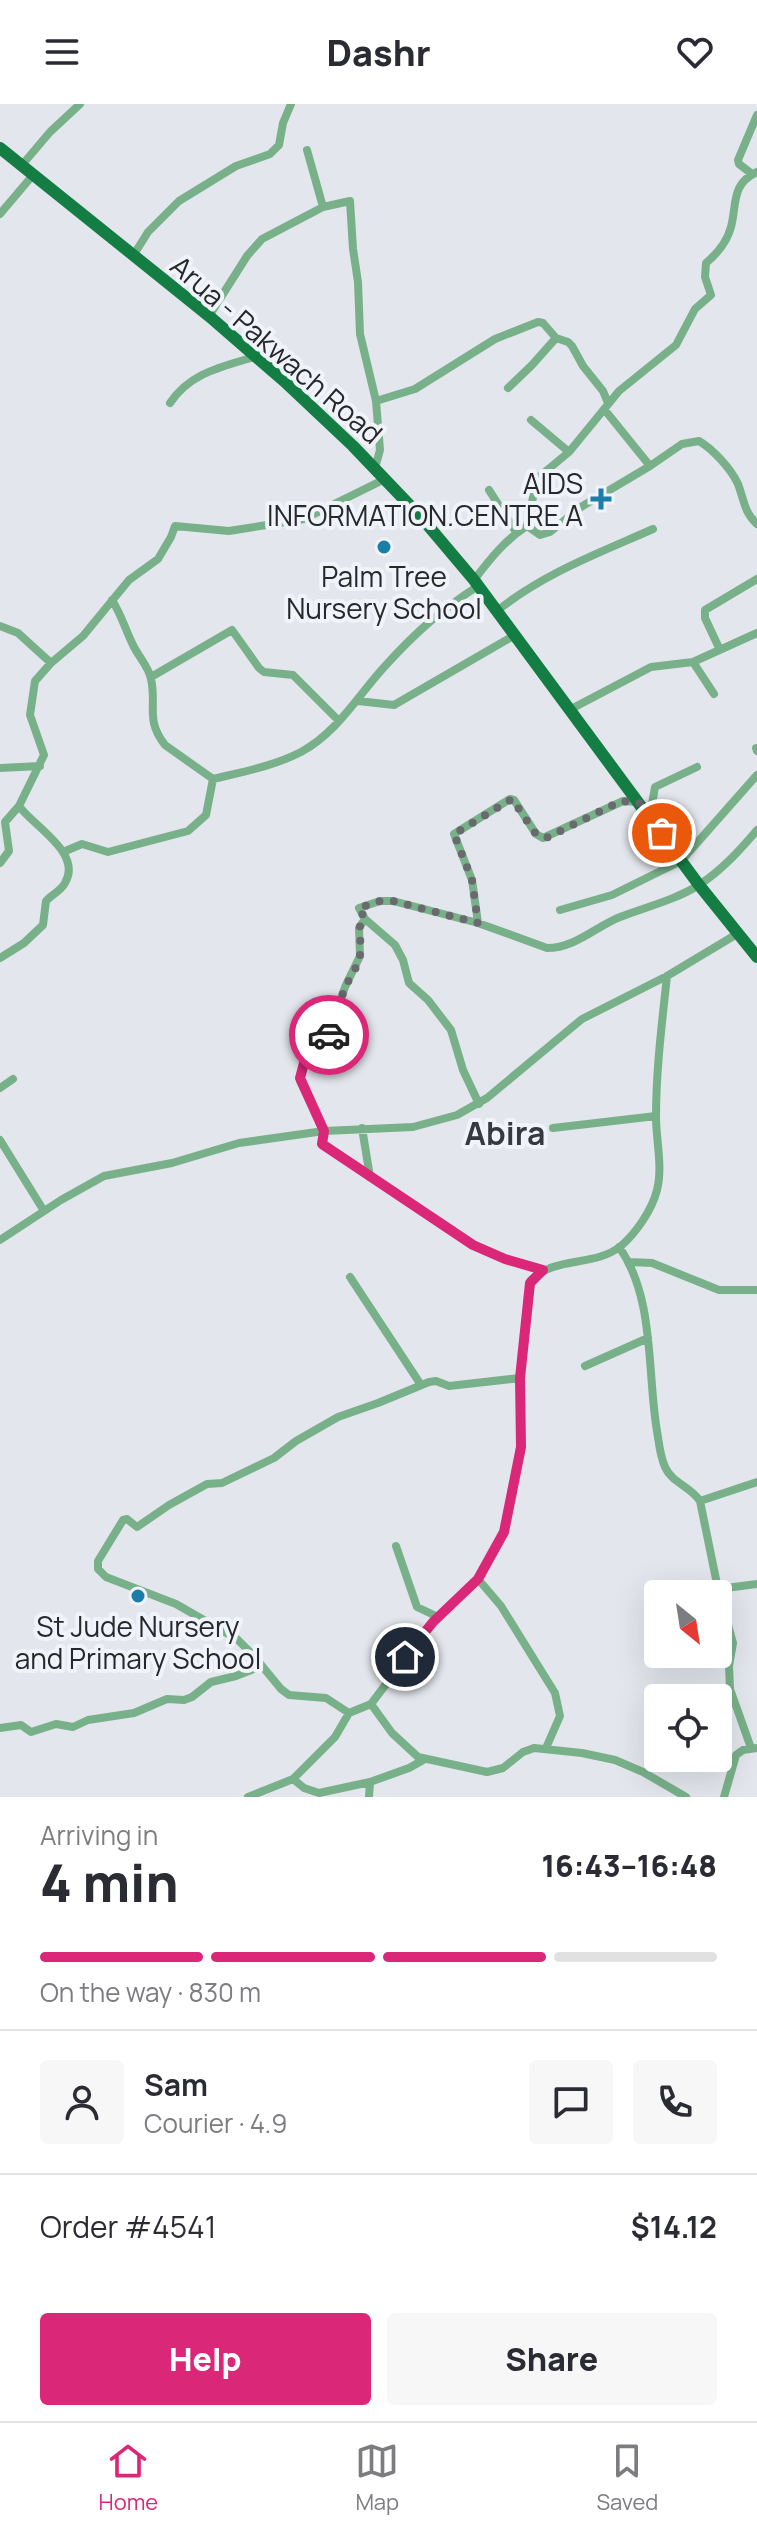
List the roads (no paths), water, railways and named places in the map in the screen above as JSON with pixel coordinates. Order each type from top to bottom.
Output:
[{"type":"main road","name":"Arua - Pakwach Road","points":[[0,148],[209,316],[284,381],[375,468],[476,583],[699,885],[757,957]]},
{"type":"street","points":[[22,165],[50,132],[80,104]]},
{"type":"street","points":[[133,256],[148,232],[179,201],[236,166],[270,154],[279,145],[291,104]]},
{"type":"street","points":[[213,779],[301,752],[329,733],[384,667],[431,619],[476,583],[494,553],[527,526],[538,480],[569,452],[606,406],[676,345],[695,309],[711,295],[705,277],[706,263],[723,245],[731,227],[735,195],[755,173],[741,166],[738,160],[757,115]]},
{"type":"street","points":[[307,150],[323,207]]},
{"type":"street","points":[[0,214],[33,175]]},
{"type":"street","points":[[209,316],[247,256],[262,239],[323,207],[349,201],[352,204],[360,334],[376,401],[380,450],[375,468]]},
{"type":"street","points":[[376,401],[415,389],[495,339],[538,322],[543,323],[556,338],[572,346],[603,391],[606,406],[650,466]]},
{"type":"street","points":[[508,388],[556,338]]},
{"type":"street","points":[[170,403],[182,387],[202,374],[254,357]]},
{"type":"street","points":[[531,420],[569,452]]},
{"type":"street","points":[[527,526],[540,535],[550,532],[581,507],[682,444],[699,441],[736,480],[746,512],[757,524]]},
{"type":"street","points":[[0,863],[9,851],[5,822],[19,806],[44,755],[32,722],[30,704],[35,681],[83,636],[129,580],[158,559],[176,525],[229,531],[304,519],[385,479]]},
{"type":"street","points":[[489,490],[516,532]]},
{"type":"street","points":[[497,611],[517,594],[569,565],[653,529]]},
{"type":"street","points":[[720,650],[705,618],[705,610],[757,579]]},
{"type":"street","points":[[112,600],[125,620],[132,643],[151,677],[152,719],[160,738],[165,745],[213,779]]},
{"type":"street","points":[[0,626],[18,633],[51,663]]},
{"type":"street","points":[[151,677],[232,630],[259,668],[293,675],[339,721]]},
{"type":"street","points":[[571,709],[651,667],[693,662],[757,633]]},
{"type":"street","points":[[358,701],[394,705],[515,635]]},
{"type":"street","points":[[693,662],[714,694]]},
{"type":"street","points":[[0,768],[40,766]]},
{"type":"street","points":[[478,923],[472,880],[454,834],[511,799],[536,834],[543,838],[623,801],[643,808],[652,804],[656,786],[697,767]]},
{"type":"street","points":[[560,910],[612,895],[681,861],[757,775]]},
{"type":"street","points":[[63,852],[82,844],[108,852],[193,829],[206,815],[213,779]]},
{"type":"street","points":[[0,958],[24,943],[43,925],[46,901],[67,880],[68,864],[63,852],[19,806]]},
{"type":"street","points":[[479,1104],[463,1070],[451,1030],[428,1000],[409,983],[395,945],[365,919],[359,908],[387,901],[478,923],[538,945],[557,948],[583,938],[620,917],[699,885],[735,855],[757,830]]},
{"type":"street","points":[[365,919],[359,928],[359,962],[345,987],[329,1034],[307,1052],[300,1074],[300,1081],[324,1131],[322,1144],[473,1245],[505,1259],[543,1270],[602,1255],[619,1247],[644,1217],[657,1191],[659,1048],[667,976]]},
{"type":"street","points":[[0,1240],[104,1176],[172,1163],[230,1144],[324,1131],[426,1125],[457,1115],[479,1104],[582,1019],[667,976],[737,934]]},
{"type":"street","points":[[0,1088],[13,1079]]},
{"type":"street","points":[[553,1128],[656,1116]]},
{"type":"street","points":[[362,1128],[370,1177]]},
{"type":"street","points":[[0,1140],[44,1211]]},
{"type":"street","points":[[619,1247],[630,1262],[647,1324],[661,1456],[672,1478],[692,1491],[700,1501],[716,1580]]},
{"type":"street","points":[[630,1262],[652,1263],[719,1290],[757,1290]]},
{"type":"street","points":[[248,1797],[293,1779],[335,1737],[349,1713],[371,1704],[438,1617],[478,1579],[499,1544],[508,1518],[521,1447],[520,1378],[530,1283],[543,1270]]},
{"type":"street","points":[[350,1277],[421,1385]]},
{"type":"street","points":[[585,1366],[648,1338]]},
{"type":"street","points":[[349,1713],[326,1698],[289,1695],[246,1646],[211,1623],[176,1604],[101,1574],[97,1565],[106,1546],[123,1520],[127,1519],[137,1527],[207,1484],[222,1483],[274,1458],[327,1422],[433,1381],[449,1386],[520,1378]]},
{"type":"street","points":[[700,1501],[757,1482]]},
{"type":"street","points":[[396,1546],[417,1607],[438,1617]]},
{"type":"street","points":[[478,1579],[501,1606],[557,1699],[560,1716],[546,1748]]},
{"type":"street","points":[[732,1587],[757,1584]]},
{"type":"street","points":[[0,1728],[15,1724],[31,1732],[40,1731],[56,1724],[73,1727],[88,1720],[134,1713],[167,1699],[184,1700],[211,1682],[262,1666]]},
{"type":"street","points":[[724,1797],[735,1757],[754,1748],[730,1689],[729,1668]]},
{"type":"street","points":[[371,1704],[378,1717],[410,1751],[425,1759],[487,1772],[503,1768],[530,1749],[546,1748],[615,1760],[659,1779],[686,1797]]},
{"type":"street","points":[[293,1779],[317,1795],[370,1782],[425,1759]]},
{"type":"street","points":[[369,1797],[370,1782]]},
{"type":"place","name":"AIDS INFORMATION.CENTRE A","points":[[601,499]]},
{"type":"place","name":"Palm Tree Nursery School","points":[[384,547]]},
{"type":"place","name":"St Jude Nursery and Primary School","points":[[138,1596]]},
{"type":"district","name":"Abira","points":[[505,1133]]}]
